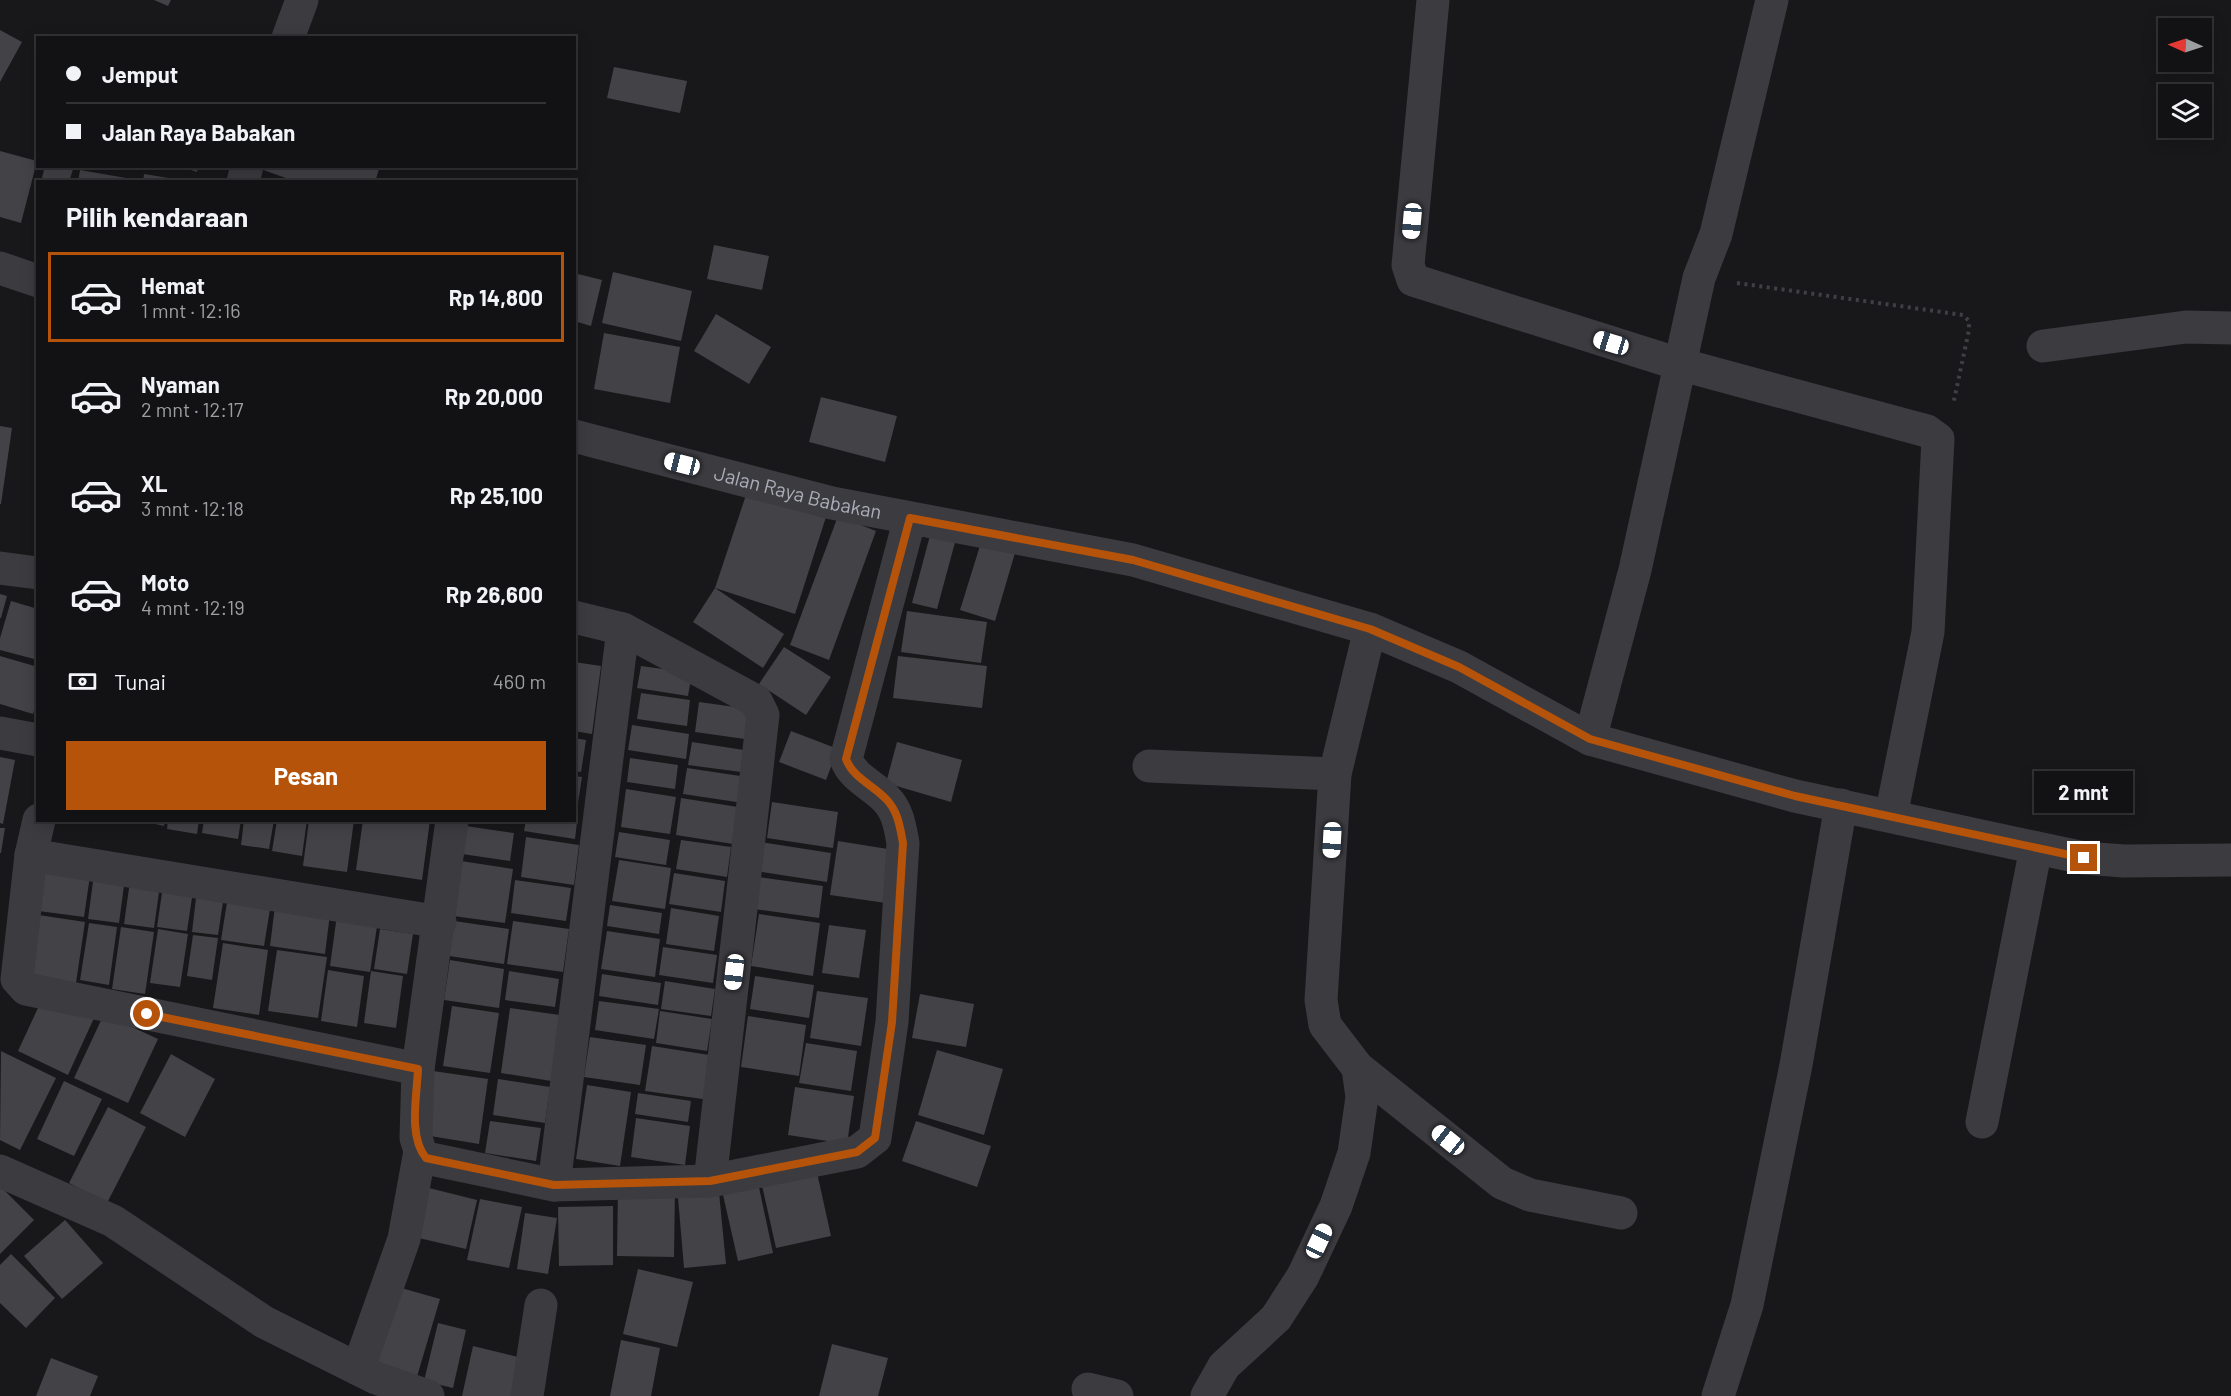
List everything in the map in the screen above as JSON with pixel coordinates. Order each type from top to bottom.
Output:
[{"type":"street","points":[[289,36],[302,0]]},
{"type":"street","points":[[1432,0],[1408,265],[1413,280],[1679,364],[1927,431],[1938,439],[1928,632],[1891,816]]},
{"type":"street","points":[[1590,739],[1635,570],[1666,440],[1679,364],[1699,278],[1716,234],[1772,0]]},
{"type":"street","points":[[0,268],[36,280]]},
{"type":"street","points":[[2043,346],[2186,327],[2231,328]]},
{"type":"street","name":"Jalan Raya Babakan","points":[[576,437],[832,503],[1133,560],[1370,629],[1459,667],[1590,739],[1795,796],[2084,858],[2231,860]]},
{"type":"street","points":[[452,822],[440,922],[418,1069],[416,1138],[420,1151],[426,1158],[554,1185],[710,1181],[857,1152],[875,1138],[892,1022],[903,843],[899,819],[888,800],[849,768],[846,759],[910,518]]},
{"type":"street","points":[[0,568],[36,573]]},
{"type":"street","points":[[576,617],[624,629],[756,701],[763,715],[710,1181]]},
{"type":"street","points":[[554,1185],[624,629]]},
{"type":"street","points":[[1370,629],[1335,774],[1321,1000],[1324,1025],[1358,1068],[1502,1183],[1530,1195],[1621,1213]]},
{"type":"street","points":[[0,733],[36,740]]},
{"type":"street","points":[[1149,766],[1335,774]]},
{"type":"street","points":[[1718,1396],[1747,1305],[1796,1065],[1841,805]]},
{"type":"street","points":[[39,822],[31,855],[17,979],[26,989],[418,1069]]},
{"type":"street","points":[[1982,1122],[2036,848]]},
{"type":"street","points":[[31,855],[440,922]]},
{"type":"street","points":[[1207,1396],[1224,1366],[1276,1318],[1303,1276],[1336,1206],[1354,1153],[1362,1097],[1358,1068]]},
{"type":"street","points":[[358,1369],[404,1239],[420,1151]]},
{"type":"street","points":[[0,1171],[113,1221],[264,1322],[376,1378],[428,1396]]},
{"type":"street","points":[[527,1396],[541,1305]]},
{"type":"path","points":[[1699,278],[1963,315],[1969,321],[1969,330],[1957,394],[1938,439]]},
{"type":"building","points":[[154,0],[171,0],[168,6]]},
{"type":"building","points":[[0,30],[22,42],[0,82]]},
{"type":"building","points":[[614,67],[687,81],[680,113],[607,98]]},
{"type":"building","points":[[0,151],[36,161],[21,223],[0,217]]},
{"type":"building","points":[[44,168],[73,168],[70,180],[42,178]]},
{"type":"building","points":[[185,168],[198,168],[197,172]]},
{"type":"building","points":[[258,168],[379,168],[376,180],[291,180]]},
{"type":"building","points":[[80,170],[132,179],[132,180],[78,180]]},
{"type":"building","points":[[144,174],[181,180],[143,180]]},
{"type":"building","points":[[714,245],[769,256],[762,290],[707,279]]},
{"type":"building","points":[[613,272],[692,291],[681,341],[602,323]]},
{"type":"building","points":[[576,274],[602,280],[591,326],[576,322]]},
{"type":"building","points":[[716,314],[771,347],[749,384],[694,351]]},
{"type":"building","points":[[604,333],[680,347],[670,403],[594,389]]},
{"type":"building","points":[[821,397],[897,416],[885,462],[809,442]]},
{"type":"building","points":[[0,426],[12,428],[1,504],[0,504]]},
{"type":"building","points":[[747,492],[826,517],[795,614],[715,588]]},
{"type":"building","points":[[838,516],[876,531],[829,660],[790,645]]},
{"type":"building","points":[[932,528],[957,535],[937,609],[912,603]]},
{"type":"building","points":[[983,536],[1017,546],[995,621],[960,610]]},
{"type":"building","points":[[715,588],[784,634],[763,668],[693,622]]},
{"type":"building","points":[[0,594],[7,596],[1,618],[0,618]]},
{"type":"building","points":[[11,601],[36,608],[36,659],[0,650],[0,638]]},
{"type":"building","points":[[907,611],[987,622],[981,663],[901,652]]},
{"type":"building","points":[[784,647],[831,677],[806,715],[759,684]]},
{"type":"building","points":[[0,656],[36,666],[36,704],[33,714],[0,704]]},
{"type":"building","points":[[898,656],[987,666],[982,708],[893,698]]},
{"type":"building","points":[[576,662],[601,666],[592,734],[576,731]]},
{"type":"building","points":[[641,666],[692,673],[688,696],[637,688]]},
{"type":"building","points":[[641,693],[690,700],[687,726],[637,719]]},
{"type":"building","points":[[699,702],[757,710],[752,740],[695,732]]},
{"type":"building","points":[[632,725],[689,734],[686,759],[628,750]]},
{"type":"building","points":[[791,731],[838,749],[826,780],[779,762]]},
{"type":"building","points":[[576,738],[586,740],[581,772],[576,771]]},
{"type":"building","points":[[692,742],[744,750],[741,772],[688,765]]},
{"type":"building","points":[[897,742],[962,760],[951,802],[886,783]]},
{"type":"building","points":[[0,757],[15,760],[3,824],[0,823]]},
{"type":"building","points":[[630,758],[678,765],[675,789],[627,782]]},
{"type":"building","points":[[687,768],[747,777],[743,803],[683,794]]},
{"type":"building","points":[[576,776],[582,777],[576,809]]},
{"type":"building","points":[[626,789],[676,797],[670,834],[621,827]]},
{"type":"building","points":[[681,798],[738,807],[733,844],[676,835]]},
{"type":"building","points":[[772,802],[838,812],[833,848],[767,838]]},
{"type":"building","points":[[576,814],[578,814],[575,839],[524,831],[526,822],[576,822]]},
{"type":"building","points":[[147,822],[165,822],[164,826]]},
{"type":"building","points":[[168,822],[199,822],[197,834],[167,829]]},
{"type":"building","points":[[204,822],[241,822],[238,839],[202,833]]},
{"type":"building","points":[[244,822],[274,822],[269,849],[241,845]]},
{"type":"building","points":[[277,822],[307,822],[302,856],[272,851]]},
{"type":"building","points":[[309,822],[354,822],[347,872],[303,866]]},
{"type":"building","points":[[363,822],[430,822],[422,880],[356,870]]},
{"type":"building","points":[[466,826],[514,833],[510,861],[462,854]]},
{"type":"building","points":[[0,828],[5,828],[1,853],[0,853]]},
{"type":"building","points":[[619,832],[670,840],[666,865],[615,857]]},
{"type":"building","points":[[526,837],[579,845],[574,885],[521,877]]},
{"type":"building","points":[[681,840],[731,847],[727,877],[676,869]]},
{"type":"building","points":[[838,841],[894,850],[886,903],[830,895]]},
{"type":"building","points":[[760,842],[831,853],[827,882],[756,871]]},
{"type":"building","points":[[619,860],[671,868],[665,909],[612,901]]},
{"type":"building","points":[[38,861],[91,869],[84,917],[31,910]]},
{"type":"building","points":[[461,861],[513,869],[505,923],[453,916]]},
{"type":"building","points":[[674,873],[725,881],[721,912],[669,904]]},
{"type":"building","points":[[94,874],[125,878],[119,923],[88,919]]},
{"type":"building","points":[[759,877],[823,886],[819,918],[754,909]]},
{"type":"building","points":[[515,880],[571,888],[566,921],[511,913]]},
{"type":"building","points":[[130,881],[160,885],[154,928],[124,924]]},
{"type":"building","points":[[163,886],[193,891],[187,931],[157,927]]},
{"type":"building","points":[[228,896],[271,903],[264,946],[221,940]]},
{"type":"building","points":[[196,898],[223,902],[218,935],[192,932]]},
{"type":"building","points":[[610,905],[662,913],[659,934],[607,926]]},
{"type":"building","points":[[275,906],[330,914],[325,954],[270,946]]},
{"type":"building","points":[[671,908],[719,916],[714,951],[666,944]]},
{"type":"building","points":[[32,914],[85,922],[76,983],[23,975]]},
{"type":"building","points":[[759,914],[820,923],[813,976],[751,966]]},
{"type":"building","points":[[337,915],[378,920],[370,972],[330,966]]},
{"type":"building","points":[[454,921],[509,929],[504,964],[449,956]]},
{"type":"building","points":[[513,921],[569,929],[563,972],[507,964]]},
{"type":"building","points":[[89,923],[117,927],[109,985],[80,980]]},
{"type":"building","points":[[829,925],[866,930],[859,978],[822,973]]},
{"type":"building","points":[[121,927],[154,932],[145,994],[112,989]]},
{"type":"building","points":[[158,929],[188,934],[180,987],[150,983]]},
{"type":"building","points":[[380,929],[413,934],[407,974],[374,969]]},
{"type":"building","points":[[607,931],[660,939],[655,977],[601,969]]},
{"type":"building","points":[[193,935],[218,938],[212,980],[187,976]]},
{"type":"building","points":[[223,943],[268,950],[259,1015],[213,1008]]},
{"type":"building","points":[[663,947],[717,955],[713,983],[659,975]]},
{"type":"building","points":[[277,950],[327,957],[318,1018],[268,1011]]},
{"type":"building","points":[[450,960],[504,969],[499,1008],[444,1000]]},
{"type":"building","points":[[328,970],[364,976],[357,1027],[321,1021]]},
{"type":"building","points":[[371,971],[403,976],[396,1028],[364,1023]]},
{"type":"building","points":[[509,971],[559,979],[555,1007],[505,1000]]},
{"type":"building","points":[[602,974],[661,983],[658,1005],[599,996]]},
{"type":"building","points":[[755,976],[814,985],[809,1018],[750,1009]]},
{"type":"building","points":[[665,981],[715,989],[711,1016],[661,1009]]},
{"type":"building","points":[[817,991],[868,998],[861,1046],[810,1038]]},
{"type":"building","points":[[920,994],[974,1004],[966,1047],[912,1038]]},
{"type":"building","points":[[44,995],[94,1018],[68,1075],[18,1051]]},
{"type":"building","points":[[599,1001],[659,1009],[654,1039],[595,1030]]},
{"type":"building","points":[[452,1006],[499,1013],[490,1073],[443,1066]]},
{"type":"building","points":[[510,1008],[560,1015],[551,1081],[501,1073]]},
{"type":"building","points":[[660,1011],[712,1019],[707,1051],[656,1043]]},
{"type":"building","points":[[104,1014],[158,1039],[128,1103],[74,1078]]},
{"type":"building","points":[[748,1016],[806,1025],[799,1076],[741,1067]]},
{"type":"building","points":[[590,1037],[646,1045],[640,1085],[584,1077]]},
{"type":"building","points":[[806,1043],[857,1051],[851,1091],[799,1083]]},
{"type":"building","points":[[652,1046],[716,1056],[710,1100],[645,1091]]},
{"type":"building","points":[[937,1050],[1003,1069],[984,1135],[918,1115]]},
{"type":"building","points":[[1,1051],[56,1078],[20,1150],[0,1140]]},
{"type":"building","points":[[171,1054],[215,1079],[185,1137],[140,1113]]},
{"type":"building","points":[[433,1071],[488,1079],[479,1144],[424,1135]]},
{"type":"building","points":[[498,1079],[550,1087],[545,1123],[493,1115]]},
{"type":"building","points":[[64,1081],[102,1099],[74,1156],[37,1139]]},
{"type":"building","points":[[587,1085],[631,1092],[620,1166],[576,1159]]},
{"type":"building","points":[[795,1087],[854,1096],[847,1144],[788,1135]]},
{"type":"building","points":[[638,1093],[691,1101],[688,1122],[635,1114]]},
{"type":"building","points":[[108,1107],[146,1127],[107,1203],[69,1183]]},
{"type":"building","points":[[636,1118],[690,1126],[685,1165],[631,1157]]},
{"type":"building","points":[[490,1121],[541,1128],[536,1161],[485,1153]]},
{"type":"building","points":[[916,1121],[991,1146],[977,1187],[902,1161]]},
{"type":"building","points":[[816,1168],[831,1236],[776,1248],[761,1181]]},
{"type":"building","points":[[757,1178],[773,1253],[738,1261],[721,1186]]},
{"type":"building","points":[[718,1182],[726,1264],[684,1268],[677,1186]]},
{"type":"building","points":[[0,1186],[34,1220],[0,1254]]},
{"type":"building","points":[[421,1186],[477,1200],[466,1249],[410,1236]]},
{"type":"building","points":[[618,1188],[675,1189],[674,1257],[617,1256]]},
{"type":"building","points":[[480,1199],[522,1207],[509,1268],[467,1260]]},
{"type":"building","points":[[613,1206],[613,1265],[559,1266],[558,1207]]},
{"type":"building","points":[[525,1213],[557,1218],[548,1274],[517,1269]]},
{"type":"building","points":[[65,1220],[103,1263],[62,1299],[24,1256]]},
{"type":"building","points":[[11,1254],[55,1298],[26,1328],[0,1303],[0,1265]]},
{"type":"building","points":[[638,1269],[693,1282],[677,1347],[623,1334]]},
{"type":"building","points":[[398,1287],[440,1299],[416,1380],[375,1368]]},
{"type":"building","points":[[438,1323],[466,1330],[453,1388],[424,1381]]},
{"type":"building","points":[[621,1340],[660,1348],[651,1396],[610,1396]]},
{"type":"building","points":[[832,1344],[888,1358],[878,1396],[819,1396]]},
{"type":"building","points":[[473,1346],[526,1359],[518,1396],[462,1396]]},
{"type":"building","points":[[51,1358],[98,1376],[90,1396],[36,1396]]},
{"type":"route","points":[[147,1014],[418,1069],[416,1138],[420,1151],[426,1158],[554,1185],[710,1181],[857,1152],[875,1138],[879,1115],[892,1022],[903,843],[899,819],[888,800],[855,774],[849,768],[846,759],[910,518],[1133,560],[1370,629],[1459,667],[1590,739],[1795,796],[2084,858]]}]
